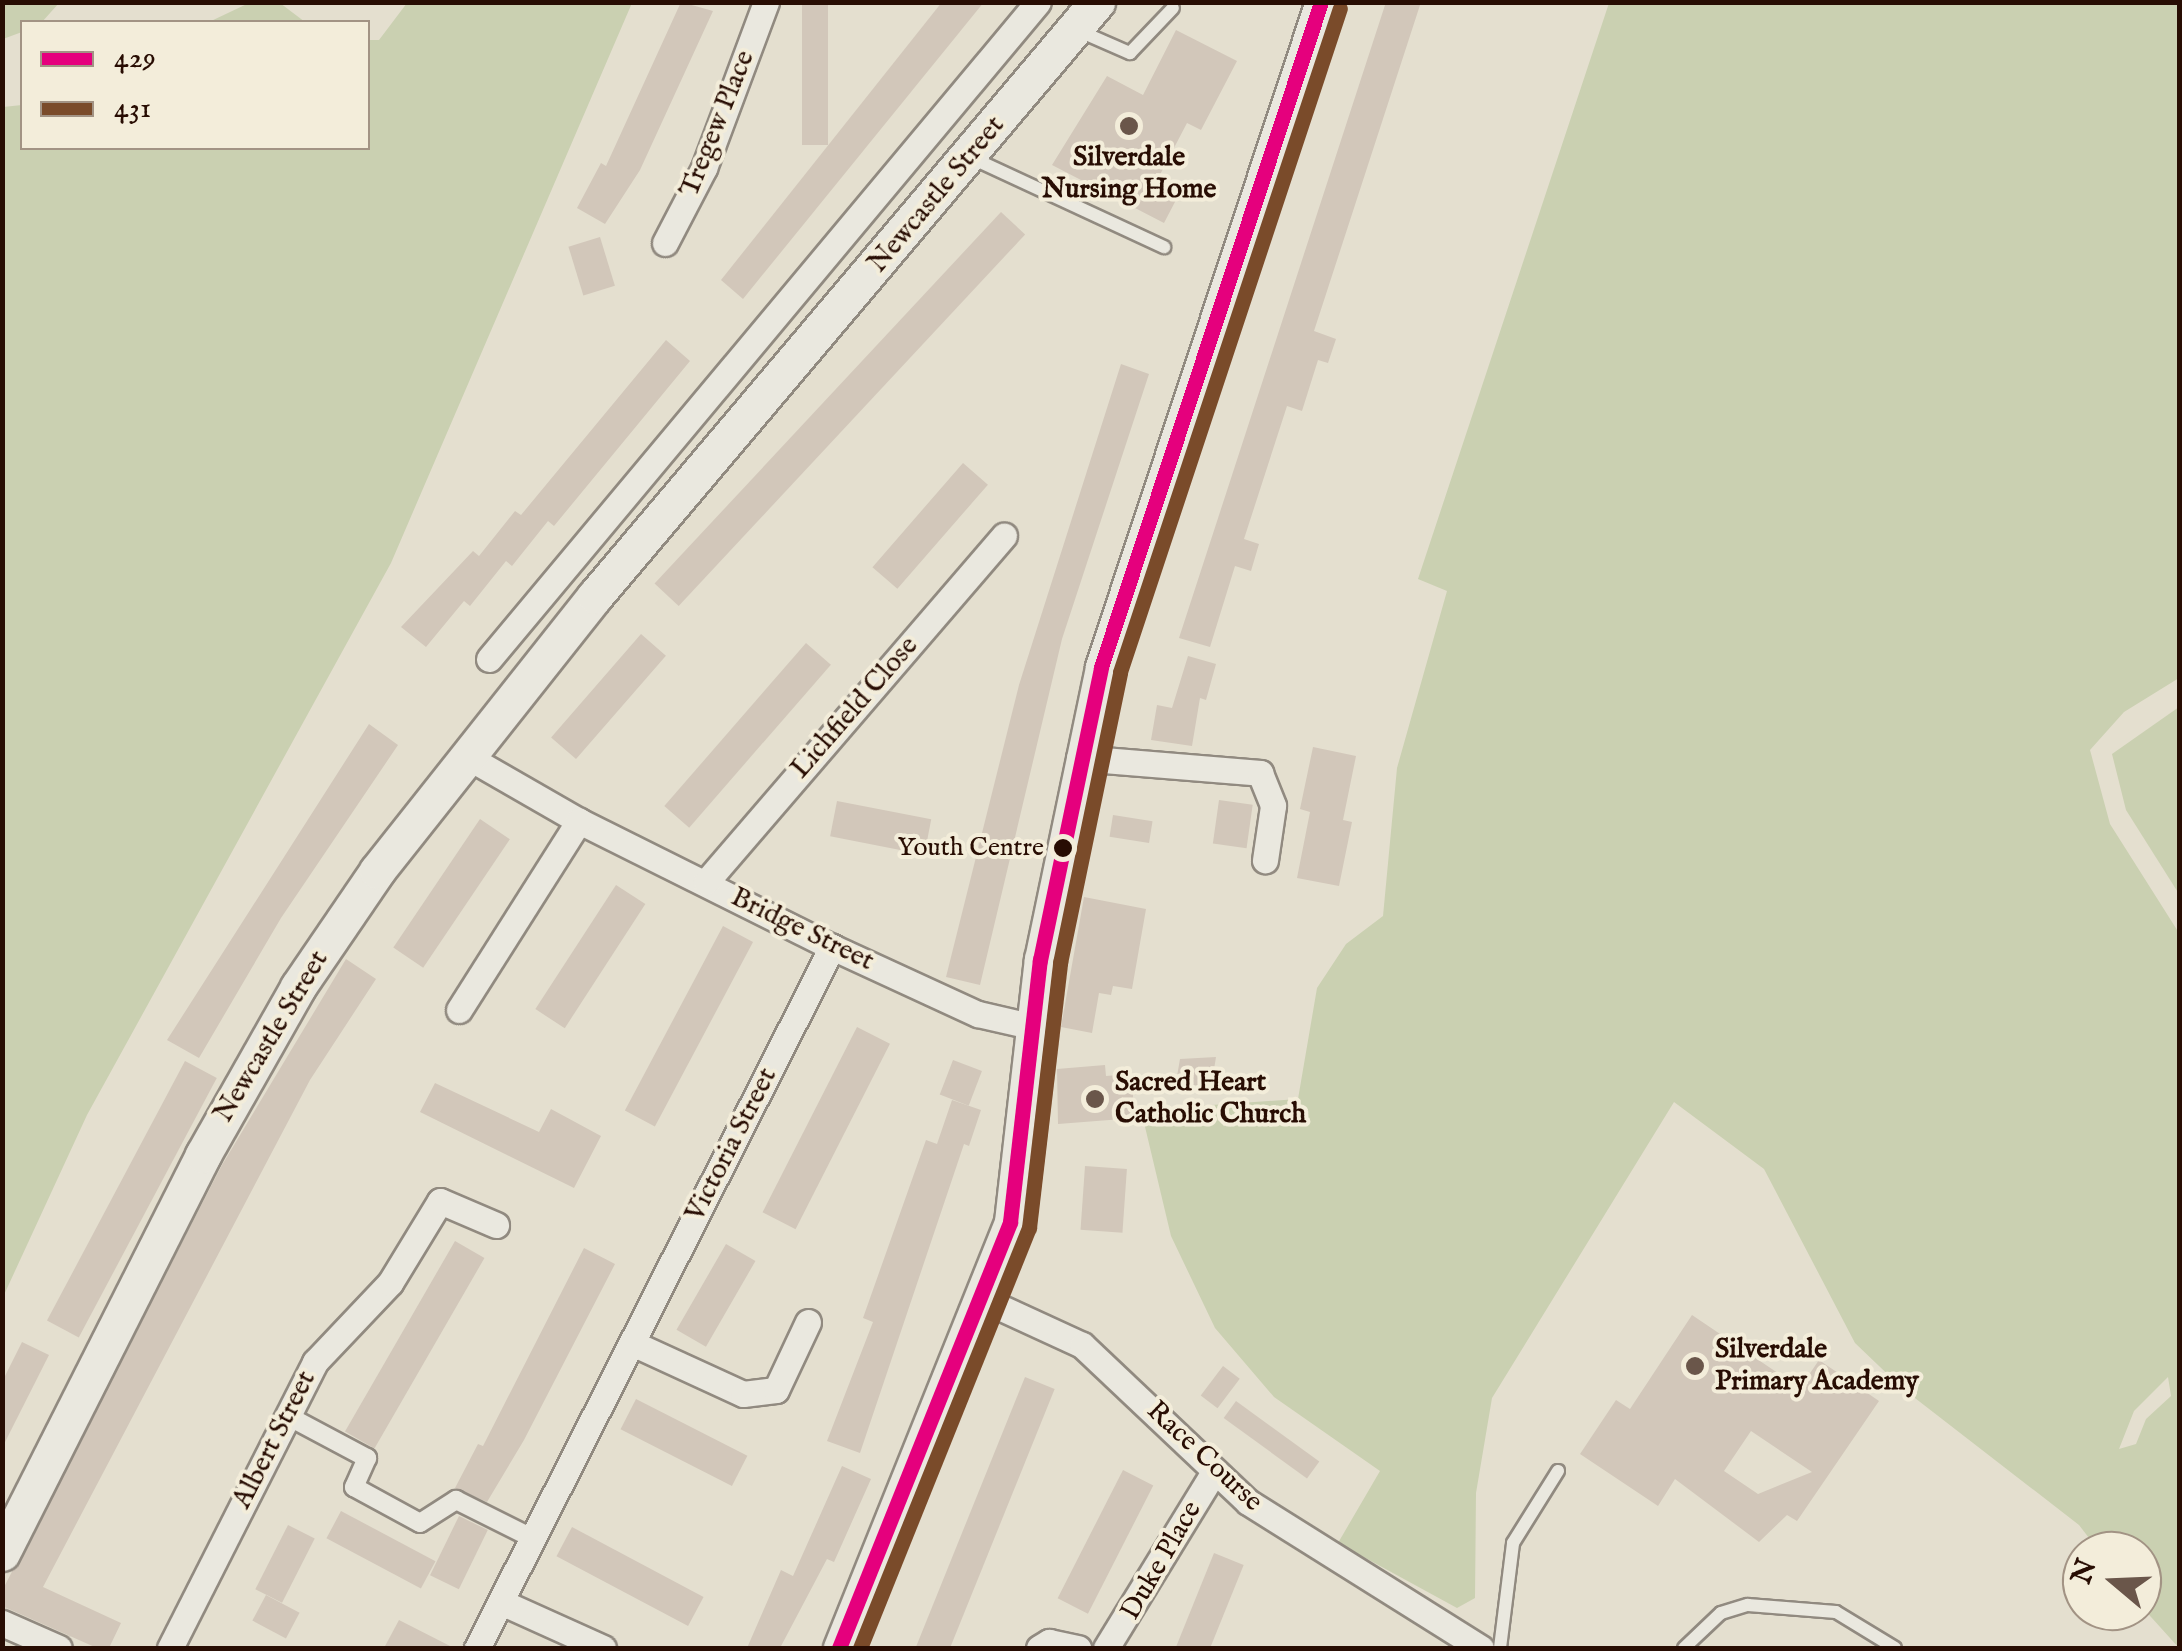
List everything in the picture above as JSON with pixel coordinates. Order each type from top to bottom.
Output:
[{"type":"main road","name":"Newcastle Street","points":[[2,1553],[203,1156],[298,987],[466,756],[595,596],[1086,16]]},
{"type":"street","name":"Tregew Place","points":[[665,243],[704,168],[766,2]]},
{"type":"street","name":"Newcastle Street","points":[[489,659],[1038,2]]},
{"type":"street","points":[[839,1648],[980,1298],[1016,1195],[1030,1026],[1079,758],[1122,589],[1320,2]]},
{"type":"street","points":[[744,358],[775,386]]},
{"type":"street","name":"Lichfield Close","points":[[706,882],[1004,535]]},
{"type":"street","points":[[568,567],[595,596]]},
{"type":"street","name":"Bridge Street","points":[[466,756],[579,820],[832,946],[978,1014],[1030,1026]]},
{"type":"street","points":[[1079,758],[1260,773],[1273,806],[1265,860]]},
{"type":"street","points":[[459,1010],[579,820]]},
{"type":"street","name":"Victoria Street","points":[[477,1648],[832,946]]},
{"type":"street","name":"Albert Street","points":[[170,1648],[315,1362],[390,1283],[440,1200],[496,1225]]},
{"type":"street","name":"Race Course","points":[[980,1298],[1082,1345],[1214,1472],[1284,1527],[1481,1648]]},
{"type":"street","points":[[632,1343],[743,1394],[776,1390],[808,1322]]},
{"type":"street","points":[[286,1415],[367,1458],[354,1487],[420,1522],[456,1500],[532,1538]]},
{"type":"street","name":"Duke Place","points":[[1106,1648],[1214,1472]]},
{"type":"street","points":[[501,1602],[603,1648]]},
{"type":"street","points":[[2,1623],[59,1648]]},
{"type":"street","points":[[1038,1648],[1050,1642],[1078,1648]]},
{"type":"lane","points":[[1086,16],[1130,54],[1173,8]]},
{"type":"lane","points":[[970,157],[1164,247]]},
{"type":"lane","points":[[1500,1648],[1514,1543],[1558,1471]]},
{"type":"lane","points":[[1684,1648],[1721,1613],[1748,1606],[1836,1612],[1896,1648]]},
{"type":"green space","points":[[3,2],[59,3],[44,20],[20,20],[20,33],[3,39]]},
{"type":"green space","points":[[249,3],[280,3],[302,20],[213,20]]},
{"type":"green space","points":[[407,3],[632,3],[391,563],[87,1115],[3,1297],[3,107],[20,105],[20,150],[370,150],[370,40],[379,40]]},
{"type":"green space","points":[[1609,3],[2179,3],[2179,678],[2124,712],[2090,750],[2110,824],[2179,933],[2179,1648],[2162,1629],[2162,1531],[2084,1531],[1902,1388],[1855,1343],[1764,1169],[1674,1102],[1492,1398],[1476,1493],[1475,1598],[1457,1608],[1338,1543],[1380,1471],[1274,1397],[1215,1328],[1171,1236],[1141,1110],[1298,1099],[1317,988],[1346,944],[1383,916],[1397,768],[1447,591],[1418,579]],"holes":[[[2168,1377],[2171,1396],[2146,1419],[2136,1444],[2119,1449],[2134,1411]]]},
{"type":"green space","points":[[2179,707],[2179,894],[2126,810],[2112,754]]},
{"type":"building","points":[[681,2],[713,11],[640,170],[605,224],[577,208],[601,163],[606,166]]},
{"type":"building","points":[[802,2],[828,2],[828,145],[802,145]]},
{"type":"building","points":[[942,2],[984,2],[743,299],[721,280]]},
{"type":"building","points":[[1386,2],[1421,2],[1314,331],[1336,339],[1328,363],[1318,360],[1302,411],[1287,406],[1244,539],[1259,544],[1251,571],[1235,566],[1210,647],[1179,638]]},
{"type":"building","name":"Silverdale Nursing Home","points":[[1176,30],[1237,61],[1201,130],[1187,123],[1153,188],[1176,200],[1164,223],[1052,165],[1107,76],[1143,95]]},
{"type":"building","points":[[1001,212],[1025,235],[679,606],[655,584]]},
{"type":"building","points":[[600,237],[615,286],[583,295],[568,247]]},
{"type":"building","points":[[666,340],[690,361],[554,526],[548,521],[512,566],[506,561],[470,606],[464,601],[426,647],[401,627],[473,551],[479,556],[515,511],[521,515]]},
{"type":"building","points":[[1121,364],[1149,374],[1062,639],[980,985],[946,977],[1019,685]]},
{"type":"building","points":[[963,463],[988,485],[897,589],[872,567]]},
{"type":"building","points":[[641,634],[666,656],[576,759],[551,737]]},
{"type":"building","points":[[806,643],[831,665],[689,828],[664,806]]},
{"type":"building","points":[[1188,656],[1216,664],[1206,700],[1200,698],[1192,746],[1151,740],[1157,705],[1172,708]]},
{"type":"building","points":[[369,724],[398,745],[281,918],[199,1058],[167,1040]]},
{"type":"building","points":[[1313,747],[1356,756],[1343,820],[1352,822],[1339,886],[1297,878],[1310,812],[1300,809]]},
{"type":"building","points":[[1219,800],[1253,805],[1247,848],[1213,844]]},
{"type":"building","points":[[837,801],[931,819],[924,855],[830,836]]},
{"type":"building","points":[[1113,815],[1153,821],[1149,843],[1110,837]]},
{"type":"building","points":[[480,819],[510,839],[423,968],[393,948]]},
{"type":"building","points":[[616,885],[645,904],[565,1028],[535,1009]]},
{"type":"building","points":[[1084,897],[1146,909],[1132,989],[1113,986],[1111,995],[1099,993],[1092,1033],[1061,1027]]},
{"type":"building","points":[[723,926],[753,942],[655,1126],[625,1111]]},
{"type":"building","points":[[346,959],[376,979],[310,1080],[43,1587],[121,1623],[109,1648],[97,1648],[2,1606],[2,1591],[222,1165]]},
{"type":"building","points":[[857,1027],[890,1044],[796,1229],[763,1212]]},
{"type":"building","points":[[1216,1057],[1211,1088],[1176,1082],[1180,1059]]},
{"type":"building","points":[[953,1060],[982,1071],[969,1106],[940,1095]]},
{"type":"building","points":[[185,1061],[217,1078],[79,1337],[47,1321]]},
{"type":"building","name":"Sacred Heart Catholic Church","points":[[1105,1065],[1106,1076],[1131,1074],[1135,1118],[1058,1124],[1057,1069]]},
{"type":"building","points":[[435,1083],[539,1132],[551,1109],[601,1136],[574,1188],[420,1112]]},
{"type":"building","points":[[952,1100],[981,1110],[969,1146],[964,1144],[860,1453],[827,1441],[873,1322],[863,1318],[926,1140],[937,1144]]},
{"type":"building","points":[[1085,1166],[1127,1169],[1122,1233],[1081,1230]]},
{"type":"building","points":[[455,1241],[484,1258],[374,1449],[345,1432]]},
{"type":"building","points":[[726,1244],[755,1261],[706,1347],[676,1330]]},
{"type":"building","points":[[584,1248],[615,1264],[524,1440],[487,1502],[455,1488],[478,1444],[483,1446]]},
{"type":"building","points":[[1692,1315],[1800,1388],[1819,1360],[1879,1401],[1797,1521],[1787,1515],[1759,1542],[1675,1479],[1658,1506],[1580,1454],[1616,1400],[1630,1409]],"holes":[[[1751,1431],[1812,1472],[1758,1494],[1724,1471]]]},
{"type":"building","points":[[22,1342],[49,1355],[2,1448],[2,1382]]},
{"type":"building","points":[[1223,1366],[1240,1379],[1218,1408],[1201,1396]]},
{"type":"building","points":[[1025,1377],[1055,1389],[950,1648],[916,1648]]},
{"type":"building","points":[[636,1399],[747,1456],[732,1486],[621,1429]]},
{"type":"building","points":[[1236,1401],[1319,1462],[1307,1479],[1224,1418]]},
{"type":"building","points":[[842,1466],[871,1479],[834,1562],[827,1559],[780,1648],[747,1648],[781,1570],[793,1576]]},
{"type":"building","points":[[1123,1470],[1153,1485],[1088,1614],[1058,1598]]},
{"type":"building","points":[[341,1511],[435,1561],[421,1589],[326,1538]]},
{"type":"building","points":[[459,1516],[488,1530],[459,1589],[430,1575]]},
{"type":"building","points":[[288,1525],[315,1539],[282,1603],[255,1589]]},
{"type":"building","points":[[572,1527],[704,1597],[688,1626],[557,1556]]},
{"type":"building","points":[[1214,1553],[1244,1565],[1210,1648],[1176,1648]]},
{"type":"building","points":[[266,1595],[300,1613],[286,1638],[252,1621]]},
{"type":"building","points":[[399,1620],[454,1648],[384,1648]]},
{"type":"transit line","name":"429","points":[[839,1648],[1010,1222],[1040,960],[1101,667],[1321,2]]},
{"type":"transit line","name":"431","points":[[860,1648],[1029,1228],[1060,963],[1120,672],[1340,8]]},
{"type":"place","name":"Silverdale Nursing Home","points":[[1129,126]]},
{"type":"place","name":"Youth Centre","points":[[1063,848]]},
{"type":"place","name":"Sacred Heart Catholic Church","points":[[1095,1099]]},
{"type":"place","name":"Silverdale Primary Academy","points":[[1695,1366]]}]
